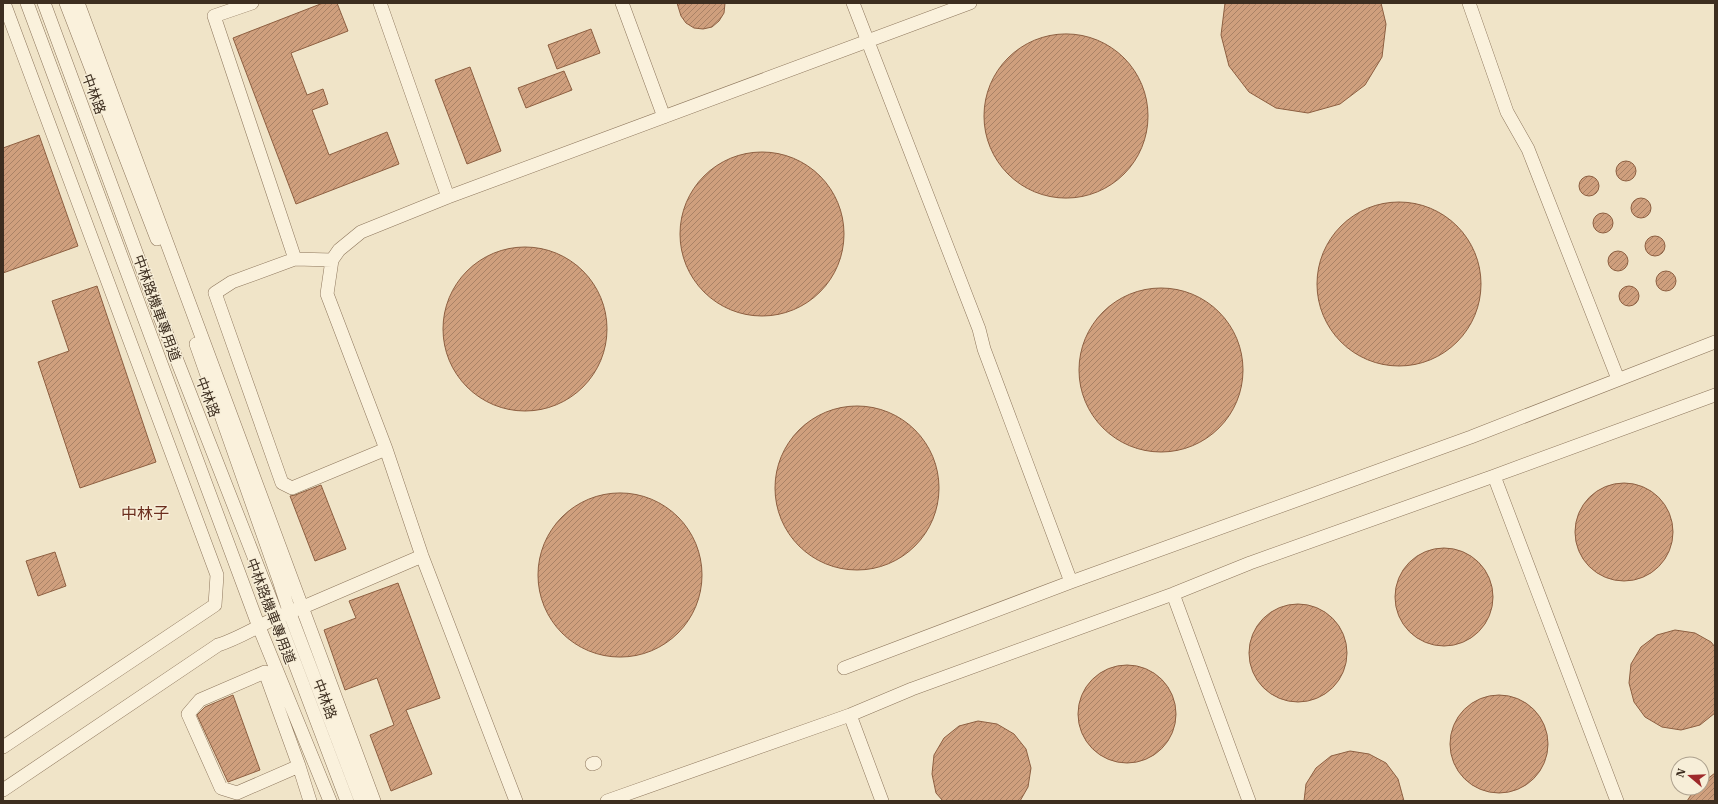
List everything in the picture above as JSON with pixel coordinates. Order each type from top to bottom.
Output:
[{"type":"street","points":[[3,747],[215,605],[217,575],[4,3]]},
{"type":"street","name":"中林路機車專用道","points":[[27,3],[259,627],[330,801]]},
{"type":"street","name":"中林路","points":[[44,3],[160,317],[347,801]]},
{"type":"street","points":[[66,3],[183,306],[280,580],[295,609],[361,801]]},
{"type":"street","name":"中林路機車專用道","points":[[78,3],[259,489],[295,609],[374,801]]},
{"type":"street","points":[[252,3],[214,16],[295,259]]},
{"type":"street","points":[[380,3],[448,197]]},
{"type":"street","points":[[622,3],[664,117]]},
{"type":"street","points":[[853,3],[979,329],[984,349],[1070,582]]},
{"type":"street","points":[[516,801],[422,556],[386,449],[327,294],[332,260],[339,250],[361,232],[448,197],[869,42],[970,3]]},
{"type":"street","points":[[1469,3],[1508,112],[1528,149],[1618,379]]},
{"type":"street","points":[[332,260],[295,259],[232,282],[215,293],[282,483],[292,488],[386,449]]},
{"type":"street","points":[[844,668],[1070,582],[1471,436],[1715,342]]},
{"type":"street","points":[[607,801],[850,716],[919,687],[1173,594],[1250,563],[1715,395]]},
{"type":"street","points":[[1494,476],[1617,801]]},
{"type":"street","points":[[3,790],[218,645],[232,641],[295,609],[422,556]]},
{"type":"street","points":[[1173,594],[1249,801]]},
{"type":"street","points":[[299,766],[237,794],[221,788],[188,714],[200,700],[265,672],[299,766],[310,801]]},
{"type":"street","points":[[850,716],[882,801]]},
{"type":"building","points":[[323,3],[337,3],[348,31],[291,53],[307,95],[323,89],[328,104],[312,110],[329,155],[387,132],[399,164],[296,204],[233,38]]},
{"type":"building","points":[[677,3],[725,3],[724,13],[719,21],[712,27],[703,29],[694,28],[686,23],[681,16]]},
{"type":"building","points":[[1225,3],[1381,3],[1386,24],[1382,57],[1365,85],[1340,104],[1308,113],[1276,108],[1249,92],[1229,66],[1221,35]]},
{"type":"building","points":[[591,29],[600,53],[557,69],[548,45]]},
{"type":"building","points":[[1058,34],[1074,34],[1097,40],[1112,48],[1124,58],[1134,70],[1142,85],[1148,108],[1148,124],[1142,147],[1134,162],[1124,174],[1112,184],[1097,192],[1074,198],[1058,198],[1035,192],[1020,184],[1008,174],[998,162],[988,140],[984,124],[984,108],[990,85],[998,70],[1008,58],[1020,48],[1042,38]]},
{"type":"building","points":[[470,67],[501,151],[467,164],[435,80]]},
{"type":"building","points":[[564,71],[572,90],[526,108],[518,88]]},
{"type":"building","points":[[39,135],[78,246],[3,273],[3,148]]},
{"type":"building","points":[[754,152],[770,152],[793,158],[808,166],[820,176],[830,188],[838,203],[844,226],[844,242],[838,265],[830,280],[820,292],[808,302],[793,310],[770,316],[754,316],[731,310],[716,302],[704,292],[694,280],[684,258],[680,242],[680,226],[686,203],[694,188],[704,176],[716,166],[738,156]]},
{"type":"building","points":[[1626,161],[1633,164],[1636,171],[1633,178],[1626,181],[1619,178],[1616,171],[1619,164]]},
{"type":"building","points":[[1589,176],[1596,179],[1599,186],[1596,193],[1589,196],[1582,193],[1579,186],[1582,179]]},
{"type":"building","points":[[1641,198],[1648,201],[1651,208],[1648,215],[1641,218],[1634,215],[1631,208],[1634,201]]},
{"type":"building","points":[[1391,202],[1407,202],[1430,208],[1445,216],[1457,226],[1467,238],[1475,253],[1481,276],[1481,292],[1475,315],[1467,330],[1457,342],[1445,352],[1430,360],[1407,366],[1391,366],[1368,360],[1353,352],[1341,342],[1331,330],[1321,308],[1317,292],[1317,276],[1323,253],[1331,238],[1341,226],[1353,216],[1375,206]]},
{"type":"building","points":[[1603,213],[1610,216],[1613,223],[1610,230],[1603,233],[1596,230],[1593,223],[1596,216]]},
{"type":"building","points":[[1655,236],[1662,239],[1665,246],[1662,253],[1655,256],[1648,253],[1645,246],[1648,239]]},
{"type":"building","points":[[517,247],[533,247],[556,253],[571,261],[583,271],[593,283],[601,298],[607,321],[607,337],[601,360],[593,375],[583,387],[571,397],[556,405],[533,411],[517,411],[494,405],[479,397],[467,387],[457,375],[447,353],[443,337],[443,321],[449,298],[457,283],[467,271],[479,261],[501,251]]},
{"type":"building","points":[[1618,251],[1625,254],[1628,261],[1625,268],[1618,271],[1611,268],[1608,261],[1611,254]]},
{"type":"building","points":[[1666,271],[1673,274],[1676,281],[1673,288],[1666,291],[1659,288],[1656,281],[1659,274]]},
{"type":"building","points":[[97,286],[156,462],[80,488],[38,362],[69,351],[52,301]]},
{"type":"building","points":[[1629,286],[1636,289],[1639,296],[1636,303],[1629,306],[1622,303],[1619,296],[1622,289]]},
{"type":"building","points":[[1153,288],[1169,288],[1192,294],[1207,302],[1219,312],[1229,324],[1237,339],[1243,362],[1243,378],[1237,401],[1229,416],[1219,428],[1207,438],[1192,446],[1169,452],[1153,452],[1130,446],[1115,438],[1103,428],[1093,416],[1083,394],[1079,378],[1079,362],[1085,339],[1093,324],[1103,312],[1115,302],[1137,292]]},
{"type":"building","points":[[849,406],[865,406],[888,412],[903,420],[915,430],[925,442],[933,457],[939,480],[939,496],[933,519],[925,534],[915,546],[903,556],[888,564],[865,570],[849,570],[826,564],[811,556],[799,546],[789,534],[779,512],[775,496],[775,480],[781,457],[789,442],[799,430],[811,420],[833,410]]},
{"type":"building","points":[[1624,483],[1643,487],[1659,497],[1669,513],[1673,532],[1669,551],[1659,567],[1643,577],[1624,581],[1605,577],[1589,567],[1579,551],[1575,532],[1579,513],[1589,497],[1605,487]]},
{"type":"building","points":[[321,485],[346,549],[315,561],[290,496]]},
{"type":"building","points":[[612,493],[628,493],[651,499],[666,507],[678,517],[688,529],[696,544],[702,567],[702,583],[696,606],[688,621],[678,633],[666,643],[651,651],[628,657],[612,657],[589,651],[574,643],[562,633],[552,621],[542,599],[538,583],[538,567],[544,544],[552,529],[562,517],[574,507],[596,497]]},
{"type":"building","points":[[1444,548],[1463,552],[1479,562],[1489,578],[1493,597],[1489,616],[1479,632],[1463,642],[1444,646],[1425,642],[1409,632],[1399,616],[1395,597],[1399,578],[1409,562],[1425,552]]},
{"type":"building","points":[[55,552],[66,586],[38,596],[26,561]]},
{"type":"building","points":[[398,583],[440,698],[406,710],[432,774],[391,791],[370,735],[394,725],[377,678],[345,690],[324,630],[356,618],[349,601]]},
{"type":"building","points":[[1298,604],[1317,608],[1333,618],[1343,634],[1347,653],[1343,672],[1333,688],[1317,698],[1298,702],[1279,698],[1263,688],[1253,672],[1249,653],[1253,634],[1263,618],[1279,608]]},
{"type":"building","points":[[1675,630],[1695,633],[1711,642],[1715,647],[1715,713],[1700,725],[1681,730],[1662,727],[1645,717],[1634,702],[1629,683],[1631,664],[1641,647],[1657,635]]},
{"type":"building","points":[[1127,665],[1146,669],[1162,679],[1172,695],[1176,714],[1172,733],[1162,749],[1146,759],[1127,763],[1108,759],[1092,749],[1082,733],[1078,714],[1082,695],[1092,679],[1108,669]]},
{"type":"building","points":[[233,695],[260,770],[228,782],[197,715],[205,707]]},
{"type":"building","points":[[1499,695],[1518,699],[1534,709],[1544,725],[1548,744],[1544,763],[1534,779],[1518,789],[1499,793],[1480,789],[1464,779],[1454,763],[1450,744],[1454,725],[1464,709],[1480,699]]},
{"type":"building","points":[[978,721],[997,724],[1014,734],[1026,749],[1031,768],[1028,787],[1020,801],[943,801],[936,793],[932,774],[934,755],[944,738],[959,726]]},
{"type":"building","points":[[1350,751],[1369,754],[1386,763],[1398,779],[1404,801],[1304,801],[1306,784],[1316,768],[1331,756]]},
{"type":"building","points":[[1715,773],[1715,801],[1687,801],[1690,796],[1710,796],[1710,777]]},
{"type":"district","name":"中林子","points":[[145,513]]}]
